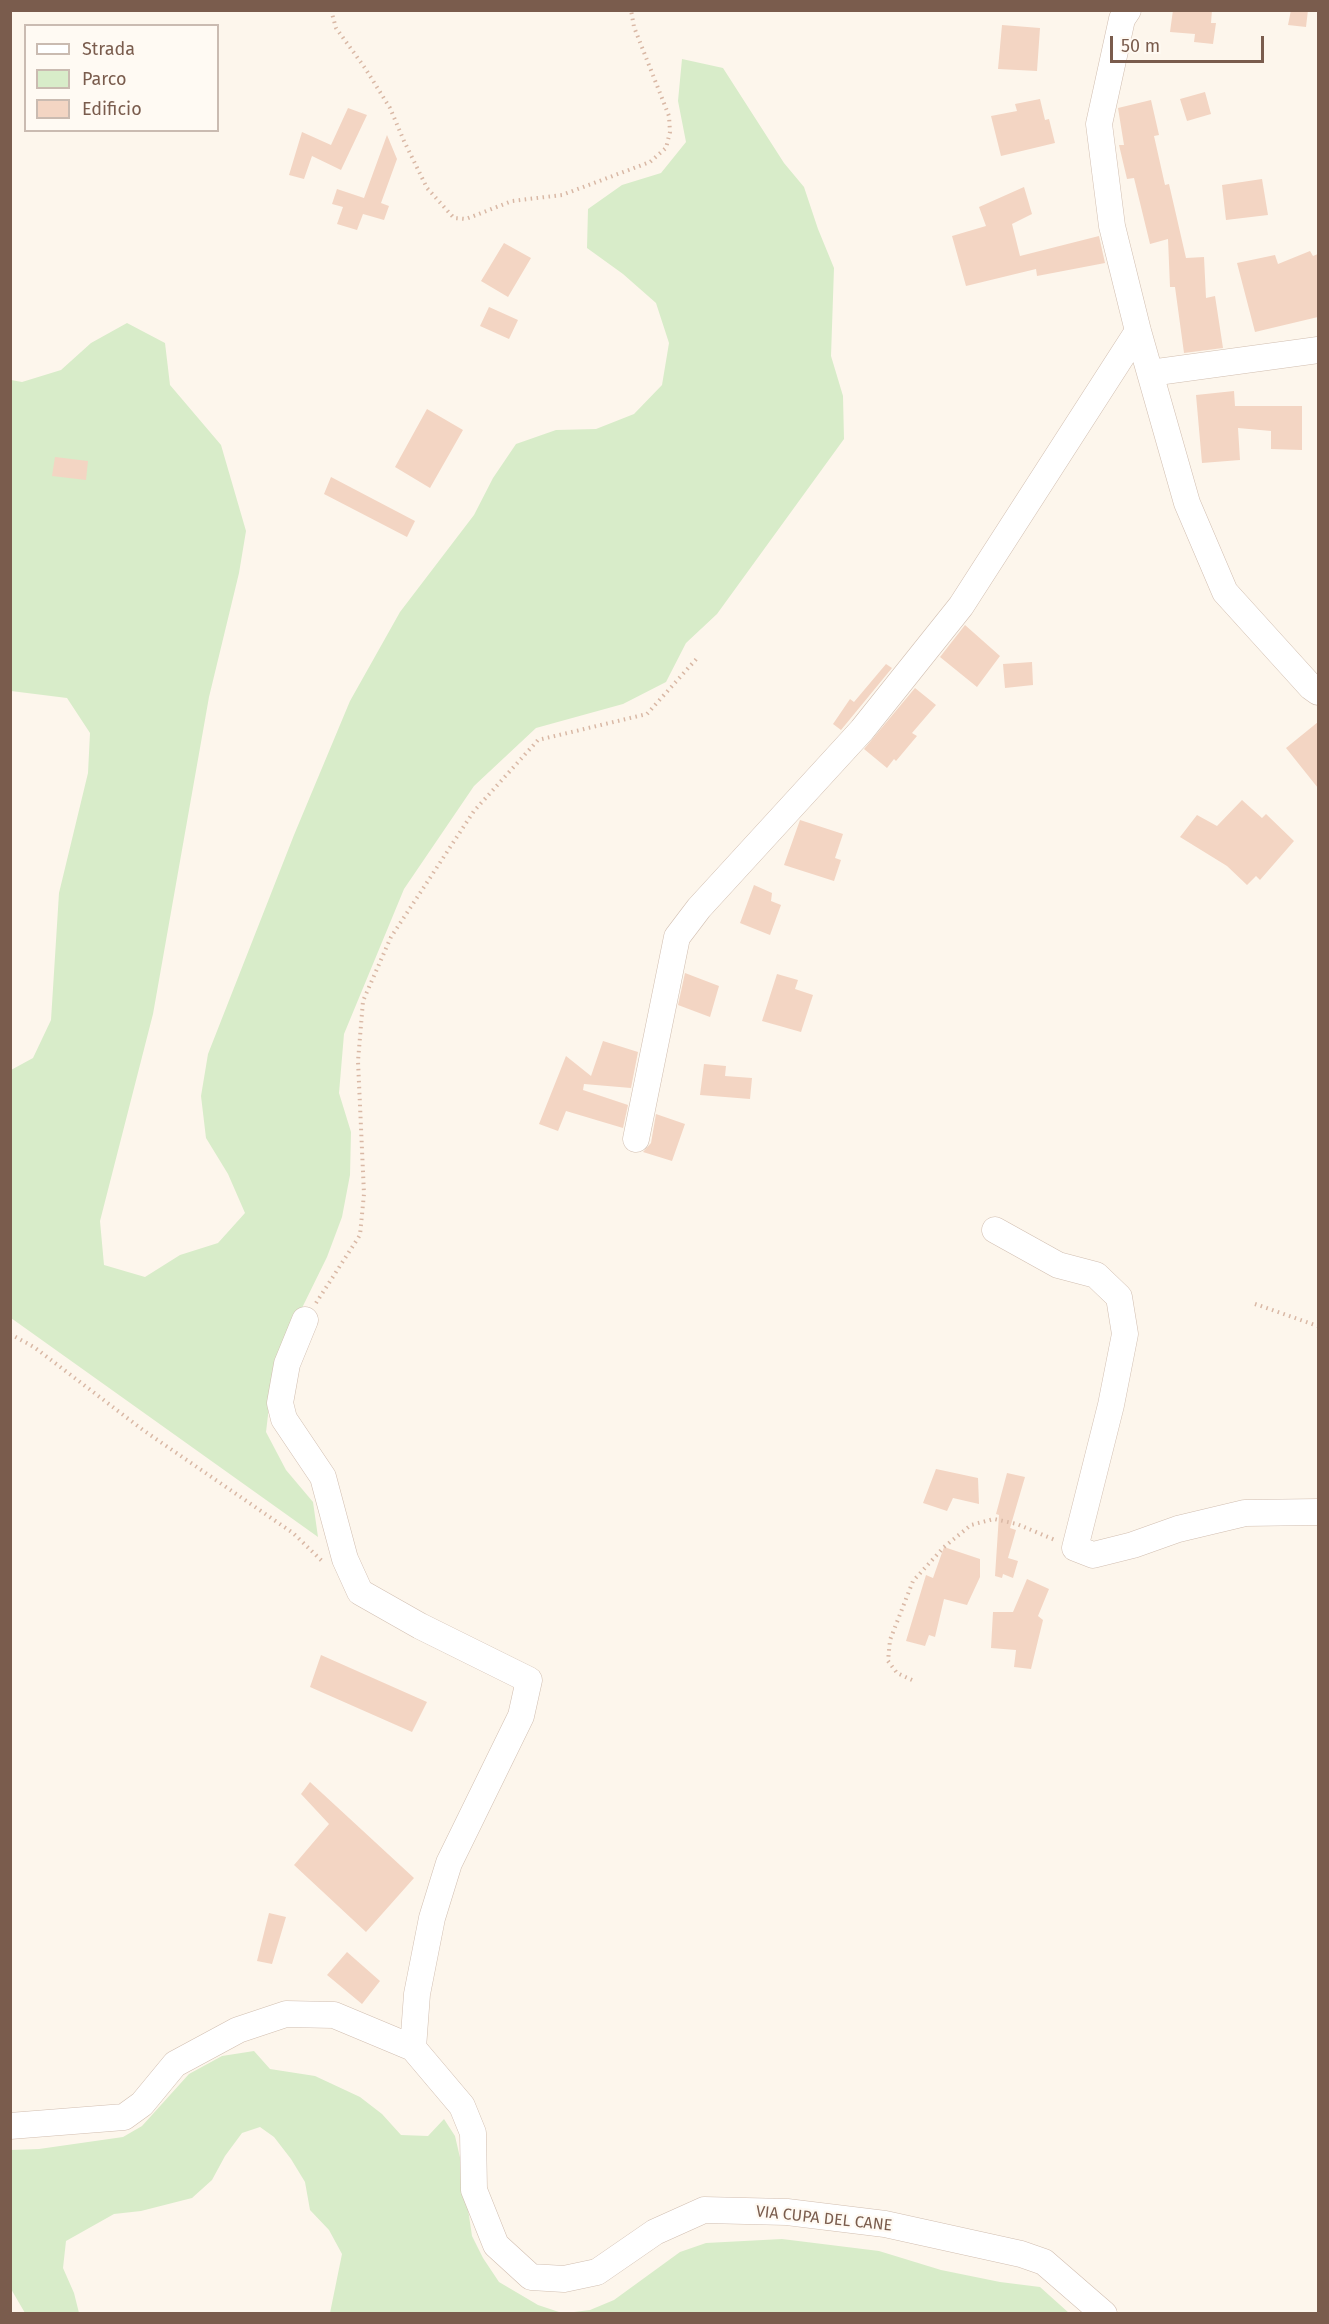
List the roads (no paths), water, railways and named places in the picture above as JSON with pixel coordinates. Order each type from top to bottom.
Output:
[{"type":"street","points":[[1128,10],[1122,19],[1099,124],[1112,226],[1138,331],[1187,502],[1225,592],[1318,692]]},
{"type":"street","points":[[636,1139],[677,937],[699,908],[862,730],[961,606],[1138,331]]},
{"type":"street","points":[[1150,373],[1318,350]]},
{"type":"street","points":[[995,1230],[1059,1265],[1096,1275],[1119,1297],[1125,1334],[1111,1405],[1075,1548],[1093,1555],[1133,1545],[1178,1529],[1245,1513],[1318,1512]]},
{"type":"street","points":[[305,1320],[286,1364],[280,1403],[284,1419],[323,1476],[345,1558],[360,1592],[420,1626],[529,1680],[521,1716],[449,1863],[432,1918],[417,1994],[413,2048]]},
{"type":"street","name":"VIA CUPA DEL CANE","points":[[10,2126],[124,2117],[142,2104],[175,2064],[238,2030],[286,2014],[334,2014],[413,2048],[462,2106],[473,2133],[474,2190],[496,2245],[531,2277],[564,2279],[597,2272],[656,2232],[704,2210],[788,2212],[885,2224],[1021,2254],[1044,2262],[1104,2313]]}]
